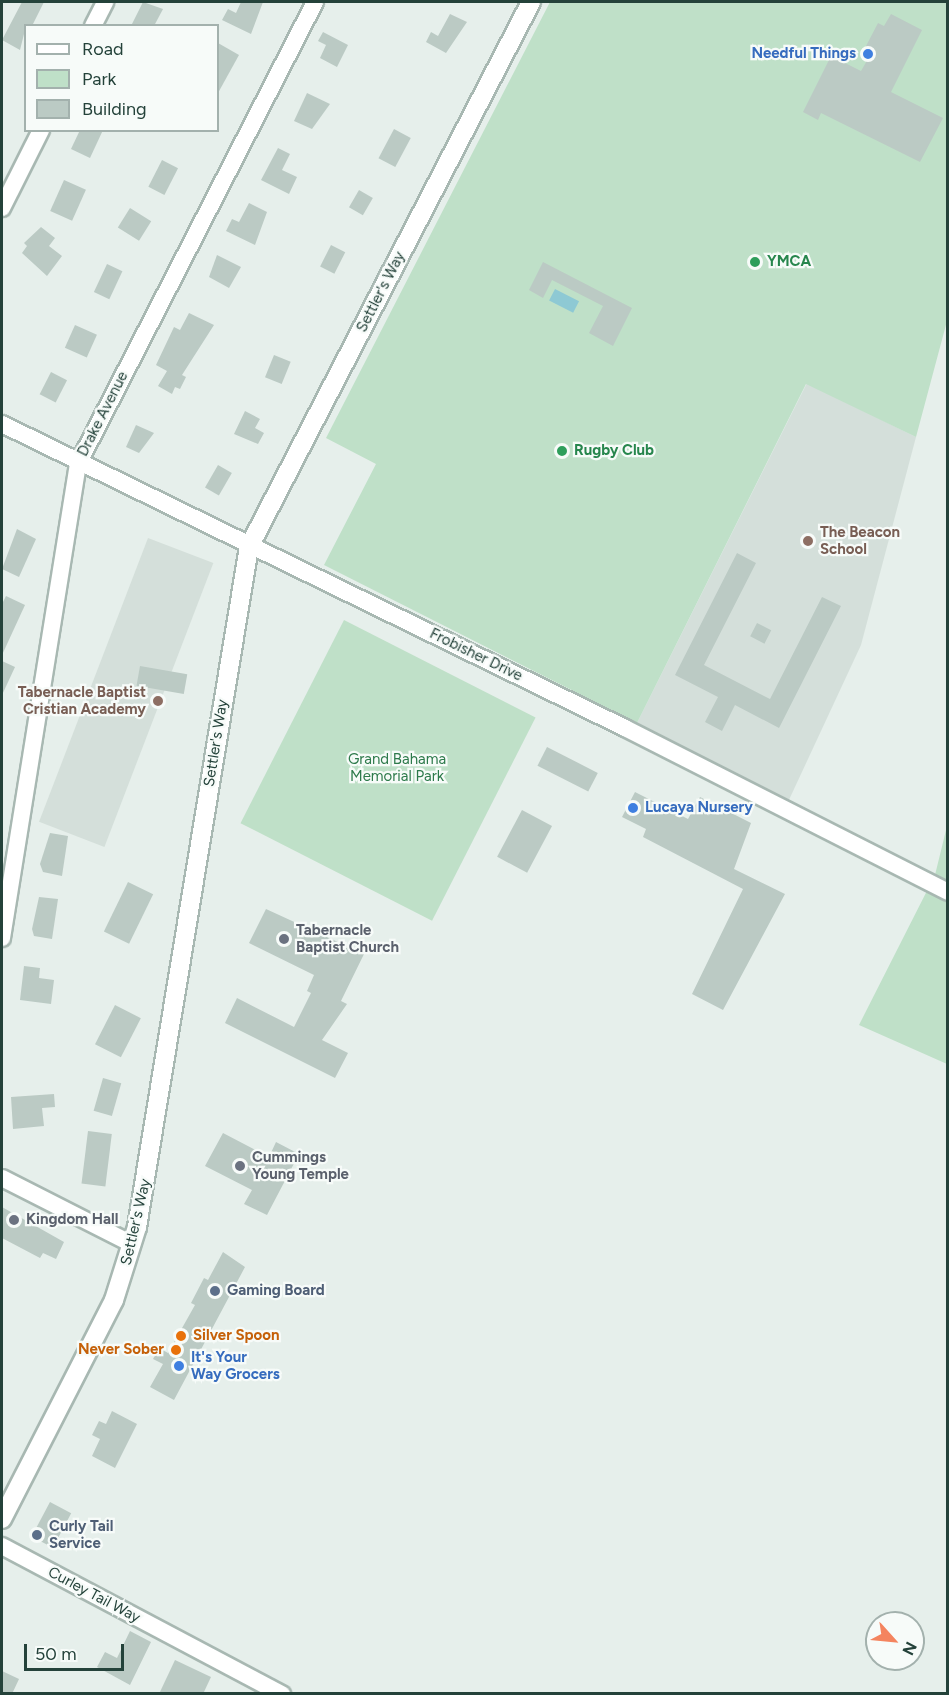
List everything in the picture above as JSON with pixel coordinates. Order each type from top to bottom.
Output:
[{"type":"main road","name":"Settler's Way","points":[[2,1519],[100,1330],[132,1244],[249,548],[531,2]]},
{"type":"street","points":[[94,24],[105,2]]},
{"type":"street","name":"Drake Avenue","points":[[2,938],[78,464],[315,2]]},
{"type":"street","points":[[2,208],[40,132]]},
{"type":"street","name":"Frobisher Drive","points":[[2,424],[249,548],[625,728],[948,892]]},
{"type":"street","points":[[2,1178],[132,1244]]},
{"type":"street","name":"Curley Tail Way","points":[[2,1546],[282,1694]]},
{"type":"shaded area","name":"The Beacon School","points":[[807,383],[916,437],[861,645],[788,802],[636,725]]},
{"type":"shaded area","points":[[148,538],[213,563],[104,847],[39,822]]},
{"type":"green space","points":[[550,2],[947,2],[947,321],[916,437],[806,384],[637,723],[324,565],[376,464],[326,438]]},
{"type":"green space","name":"Grand Bahama Memorial Park","points":[[344,620],[536,718],[432,921],[240,823]]},
{"type":"green space","points":[[947,826],[947,1064],[859,1025],[935,875]]},
{"type":"water","points":[[555,289],[579,301],[573,313],[549,301]]},
{"type":"building","points":[[22,2],[44,2],[33,24],[24,24],[20,50],[2,40]]},
{"type":"building","points":[[143,2],[163,9],[155,24],[132,24]]},
{"type":"building","points":[[241,2],[263,2],[251,34],[222,20],[228,9],[236,13]]},
{"type":"building","points":[[450,14],[467,22],[446,53],[426,42],[431,32],[438,36]]},
{"type":"building","points":[[891,14],[922,30],[891,92],[943,118],[920,162],[821,113],[818,120],[803,112],[831,56],[861,71],[872,52],[865,48],[878,23],[884,26]]},
{"type":"building","points":[[323,32],[348,45],[337,67],[320,58],[326,45],[318,41]]},
{"type":"building","points":[[219,44],[239,55],[219,91]]},
{"type":"building","points":[[307,93],[330,104],[312,129],[294,121]]},
{"type":"building","points":[[394,129],[411,138],[395,167],[379,158]]},
{"type":"building","points":[[79,132],[102,132],[90,158],[71,149]]},
{"type":"building","points":[[278,148],[290,154],[282,170],[297,177],[289,194],[261,180]]},
{"type":"building","points":[[162,160],[178,168],[164,195],[148,187]]},
{"type":"building","points":[[64,180],[86,190],[72,221],[50,211]]},
{"type":"building","points":[[359,190],[373,198],[363,215],[349,207]]},
{"type":"building","points":[[249,203],[267,212],[255,245],[226,231],[232,219],[239,222]]},
{"type":"building","points":[[130,208],[151,221],[139,241],[118,228]]},
{"type":"building","points":[[41,227],[55,238],[49,246],[62,256],[47,276],[22,253],[27,246],[24,243]]},
{"type":"building","points":[[331,245],[345,252],[334,274],[320,266]]},
{"type":"building","points":[[217,255],[241,267],[229,288],[209,277]]},
{"type":"building","points":[[543,262],[632,308],[613,346],[589,333],[603,306],[552,280],[543,298],[529,290]]},
{"type":"building","points":[[107,264],[122,271],[109,299],[94,292]]},
{"type":"building","points":[[189,313],[214,325],[182,375],[186,377],[180,389],[175,387],[172,394],[158,386],[167,371],[156,365],[174,327],[180,330]]},
{"type":"building","points":[[75,325],[97,335],[87,358],[65,348]]},
{"type":"building","points":[[274,355],[291,362],[282,384],[265,377]]},
{"type":"building","points":[[51,372],[67,380],[56,402],[40,394]]},
{"type":"building","points":[[245,411],[260,419],[255,428],[264,433],[258,444],[234,434]]},
{"type":"building","points":[[136,425],[154,433],[139,453],[126,447]]},
{"type":"building","points":[[218,465],[232,473],[219,496],[205,488]]},
{"type":"building","points":[[17,529],[36,539],[19,577],[2,569]]},
{"type":"building","points":[[737,553],[756,563],[704,665],[770,699],[822,597],[841,606],[779,728],[735,705],[722,731],[705,722],[718,697],[675,675]]},
{"type":"building","points":[[6,596],[25,605],[2,655],[2,604]]},
{"type":"building","points":[[757,623],[771,630],[764,644],[750,636]]},
{"type":"building","points":[[2,661],[15,667],[2,695]]},
{"type":"building","points":[[140,666],[187,674],[184,694],[137,686]]},
{"type":"building","points":[[547,747],[598,773],[588,792],[537,766]]},
{"type":"building","points":[[635,792],[688,819],[700,797],[751,823],[734,869],[785,894],[723,1010],[692,994],[743,889],[643,837],[646,829],[622,817]]},
{"type":"building","points":[[522,810],[552,826],[527,873],[497,857]]},
{"type":"building","points":[[50,833],[68,836],[62,876],[43,872],[40,864]]},
{"type":"building","points":[[128,882],[153,894],[129,944],[104,931]]},
{"type":"building","points":[[39,897],[58,899],[52,939],[34,936],[32,929]]},
{"type":"building","points":[[266,909],[364,954],[341,1001],[347,1004],[322,1040],[348,1053],[335,1078],[225,1023],[237,998],[294,1027],[311,993],[307,991],[314,975],[249,943]]},
{"type":"building","points":[[24,966],[40,968],[39,978],[54,980],[51,1004],[20,1000]]},
{"type":"building","points":[[115,1005],[141,1018],[121,1057],[95,1044]]},
{"type":"building","points":[[103,1078],[121,1083],[112,1116],[94,1111]]},
{"type":"building","points":[[54,1094],[55,1107],[42,1108],[44,1126],[13,1129],[11,1097]]},
{"type":"building","points":[[88,1131],[112,1134],[105,1187],[82,1184]]},
{"type":"building","points":[[223,1133],[269,1157],[276,1142],[299,1154],[267,1215],[244,1204],[252,1190],[205,1166]]},
{"type":"building","name":"Kingdom Hall","points":[[2,1207],[64,1242],[56,1259],[43,1253],[40,1258],[2,1238]]},
{"type":"building","points":[[223,1252],[245,1267],[174,1400],[150,1387],[163,1364],[153,1359],[159,1348],[168,1353],[195,1305],[191,1303],[204,1278],[208,1280]]},
{"type":"building","points":[[112,1411],[137,1424],[115,1468],[92,1456],[100,1439],[92,1435],[99,1421],[106,1424]]},
{"type":"building","points":[[50,1502],[71,1513],[53,1548],[32,1536]]},
{"type":"building","points":[[130,1631],[151,1642],[130,1685],[97,1667],[105,1652],[117,1658]]},
{"type":"building","points":[[175,1660],[211,1677],[203,1694],[159,1694]]},
{"type":"building","points":[[2,1671],[19,1679],[12,1694],[2,1694]]},
{"type":"place","name":"Needful Things","points":[[868,54]]},
{"type":"place","name":"YMCA","points":[[755,262]]},
{"type":"place","name":"Rugby Club","points":[[562,451]]},
{"type":"place","name":"The Beacon School","points":[[808,541]]},
{"type":"place","name":"Tabernacle Baptist Cristian Academy","points":[[158,701]]},
{"type":"place","name":"Lucaya Nursery","points":[[633,808]]},
{"type":"place","name":"Tabernacle Baptist Church","points":[[284,939]]},
{"type":"place","name":"Cummings Young Temple","points":[[240,1166]]},
{"type":"place","name":"Kingdom Hall","points":[[14,1220]]},
{"type":"place","name":"Gaming Board","points":[[215,1291]]},
{"type":"place","name":"Silver Spoon","points":[[181,1336]]},
{"type":"place","name":"Never Sober","points":[[176,1350]]},
{"type":"place","name":"It's Your Way Grocers","points":[[179,1366]]},
{"type":"place","name":"Curly Tail Service","points":[[37,1535]]}]
